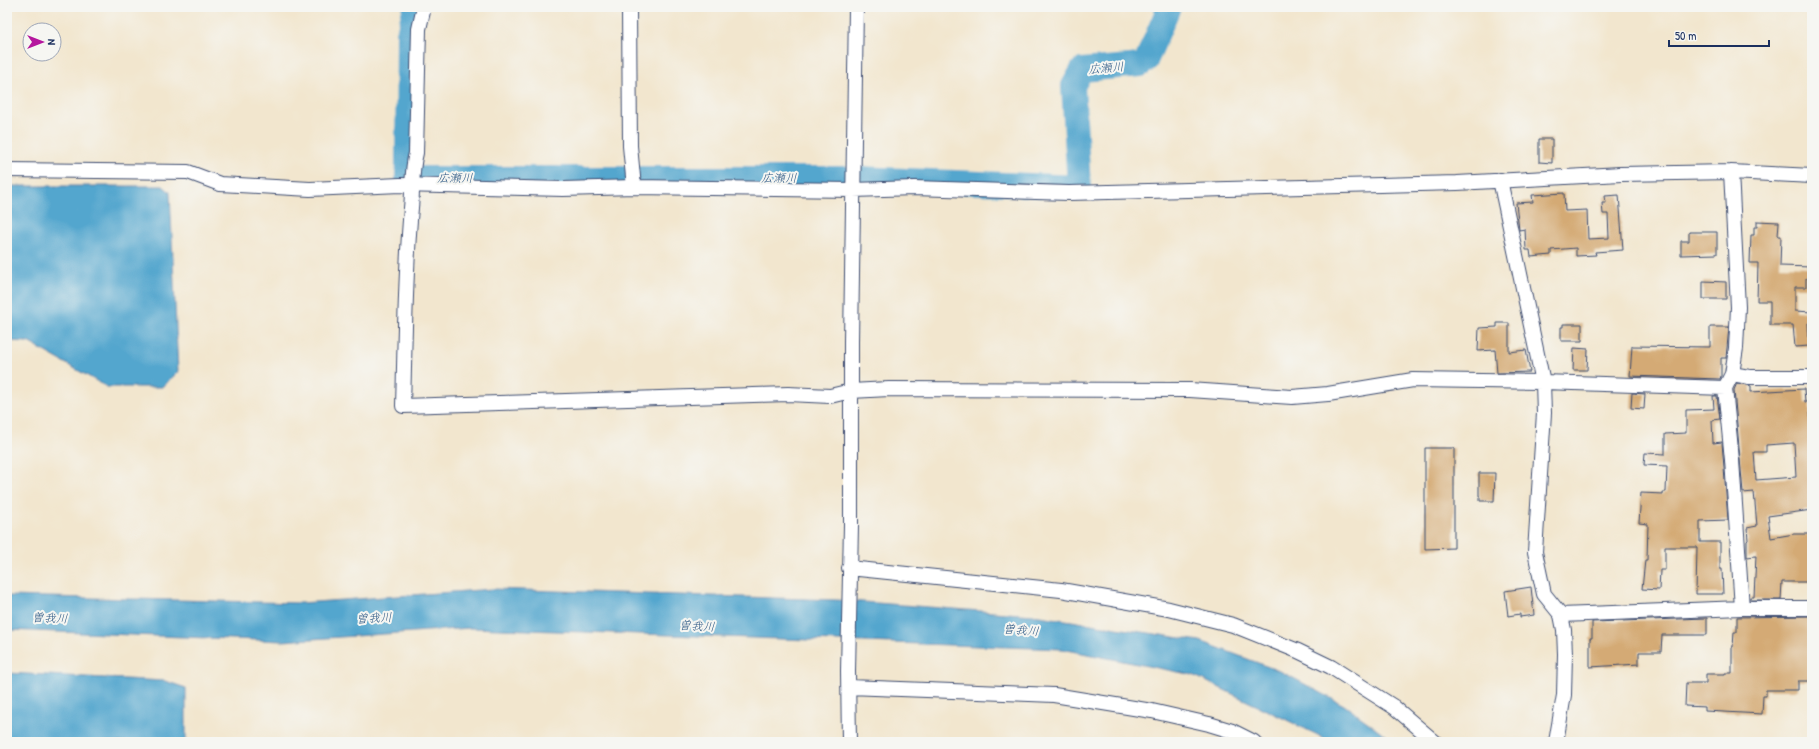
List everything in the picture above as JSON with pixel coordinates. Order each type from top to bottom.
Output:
[{"type":"street","points":[[424,7],[419,29],[416,153],[413,164],[413,186],[408,238],[403,406],[788,394],[830,396],[851,391],[889,389],[1190,390],[1292,397],[1328,394],[1413,380],[1543,382],[1725,388]]},
{"type":"street","points":[[629,7],[630,146],[634,187]]},
{"type":"street","points":[[850,742],[848,671],[856,7]]},
{"type":"street","points":[[7,170],[188,172],[220,184],[310,189],[400,185],[563,189],[634,187],[853,190],[914,188],[1069,193],[1449,184],[1621,174],[1731,172],[1812,176]]},
{"type":"street","points":[[1731,172],[1738,307],[1736,348],[1732,374],[1725,388],[1732,460],[1742,608]]},
{"type":"street","points":[[1500,180],[1543,382],[1544,413],[1535,552],[1544,594],[1561,615],[1566,654],[1564,688],[1556,742]]},
{"type":"street","points":[[1732,374],[1749,377],[1812,377]]},
{"type":"street","points":[[849,568],[1061,590],[1169,608],[1233,625],[1298,651],[1331,668],[1394,707],[1435,742]]},
{"type":"street","points":[[1561,615],[1742,608],[1812,608]]},
{"type":"street","points":[[849,687],[1054,695],[1152,711],[1208,724],[1232,731],[1254,742]]},
{"type":"water","points":[[7,186],[163,186],[170,192],[178,372],[162,387],[107,387],[28,342],[7,341]]},
{"type":"water","name":"曽我川","points":[[493,589],[837,600],[1033,615],[1200,641],[1282,672],[1344,705],[1395,742],[1328,742],[1320,736],[1193,675],[1062,649],[471,628],[283,641],[7,630],[7,596],[301,603]]},
{"type":"water","points":[[7,673],[165,681],[186,688],[186,742],[7,742]]},
{"type":"building","points":[[1539,139],[1552,139],[1552,163],[1539,162]]},
{"type":"building","points":[[1564,193],[1565,211],[1587,210],[1588,239],[1609,238],[1608,214],[1603,214],[1602,203],[1606,203],[1605,196],[1619,195],[1623,250],[1595,252],[1596,255],[1576,256],[1576,248],[1551,250],[1551,255],[1531,257],[1530,250],[1526,250],[1525,229],[1519,230],[1516,203],[1533,202],[1532,195]]},
{"type":"building","points":[[1757,221],[1779,222],[1778,236],[1781,236],[1780,266],[1812,267],[1812,278],[1806,278],[1806,287],[1795,287],[1795,311],[1812,312],[1812,323],[1808,323],[1809,346],[1795,347],[1793,325],[1770,325],[1770,301],[1757,301],[1758,263],[1750,263],[1751,235],[1754,235],[1754,227],[1757,227]]},
{"type":"building","points":[[1689,232],[1717,232],[1717,254],[1681,255],[1681,241],[1689,241]]},
{"type":"building","points":[[1703,281],[1726,282],[1726,299],[1703,299]]},
{"type":"building","points":[[1497,323],[1509,323],[1509,352],[1526,350],[1530,372],[1497,373],[1495,350],[1478,351],[1479,328],[1497,327]]},
{"type":"building","points":[[1563,324],[1582,324],[1582,341],[1561,341],[1561,327],[1563,327]]},
{"type":"building","points":[[1710,327],[1729,327],[1726,358],[1721,358],[1720,379],[1630,376],[1632,346],[1710,347]]},
{"type":"building","points":[[1574,348],[1588,349],[1587,370],[1573,370]]},
{"type":"building","points":[[1737,383],[1751,386],[1751,392],[1804,389],[1805,402],[1810,402],[1810,422],[1812,421],[1812,483],[1809,483],[1812,510],[1768,516],[1771,538],[1794,534],[1812,534],[1812,582],[1782,582],[1781,600],[1750,600],[1750,597],[1754,597],[1756,556],[1747,557],[1747,528],[1757,526],[1754,492],[1743,493],[1734,390]],"holes":[[[1794,443],[1796,477],[1756,480],[1754,452],[1766,452],[1766,445]]]},
{"type":"building","points":[[1632,393],[1645,394],[1644,409],[1631,408]]},
{"type":"building","points":[[1713,396],[1717,396],[1720,419],[1712,420],[1713,443],[1722,442],[1728,520],[1700,521],[1700,542],[1720,542],[1720,569],[1722,569],[1723,594],[1696,594],[1697,547],[1665,547],[1665,570],[1660,570],[1659,590],[1642,589],[1645,560],[1647,560],[1648,524],[1639,523],[1641,493],[1663,494],[1663,492],[1666,492],[1667,466],[1644,465],[1645,453],[1665,454],[1665,434],[1686,433],[1686,410],[1714,409]]},
{"type":"building","points":[[1425,448],[1454,448],[1454,548],[1425,549]]},
{"type":"building","points":[[1479,473],[1495,473],[1494,501],[1480,501]]},
{"type":"building","points":[[1531,587],[1534,615],[1520,617],[1520,614],[1508,616],[1505,591]]},
{"type":"building","points":[[1812,616],[1812,681],[1798,681],[1798,690],[1766,690],[1766,696],[1763,696],[1762,714],[1705,711],[1705,707],[1685,706],[1686,683],[1706,683],[1706,674],[1732,673],[1732,647],[1734,632],[1737,632],[1737,617]]},
{"type":"building","points":[[1707,618],[1707,635],[1662,635],[1661,652],[1639,652],[1639,664],[1590,667],[1590,638],[1592,638],[1592,622]]},
{"type":"waterway","name":"広瀬川","points":[[415,7],[408,34],[407,178],[857,178],[1079,187],[1073,86],[1082,70],[1141,65],[1146,61],[1169,7]]}]
